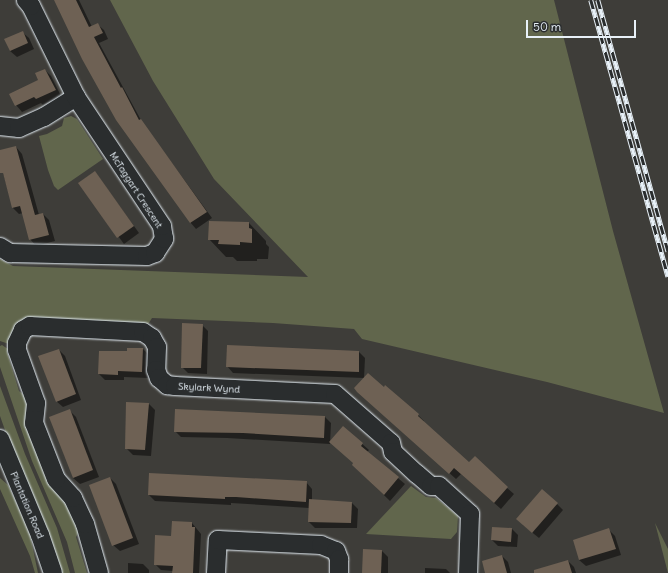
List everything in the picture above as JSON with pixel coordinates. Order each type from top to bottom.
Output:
[{"type":"street","name":"McTaggart Crescent","points":[[0,247],[10,253],[147,256],[155,253],[164,239],[162,226],[76,97],[31,6],[26,0]]},
{"type":"street","points":[[0,126],[19,128],[44,117],[76,97]]},
{"type":"street","name":"Skylark Wynd","points":[[99,573],[85,524],[73,498],[56,479],[34,423],[36,403],[17,350],[17,343],[23,330],[30,326],[143,332],[152,338],[157,347],[156,370],[159,378],[167,385],[335,394],[391,443],[393,452],[417,474],[431,486],[439,486],[470,514],[468,573]]},
{"type":"street","name":"Plantation Road","points":[[0,439],[40,535],[53,573]]},
{"type":"street","points":[[216,573],[218,540],[321,544],[336,551],[339,559],[339,573]]},
{"type":"green space","points":[[110,0],[554,0],[613,231],[664,413],[547,382],[362,339],[354,329],[273,323],[152,318],[147,326],[36,319],[9,344],[0,341],[0,259],[13,266],[308,277],[214,179],[153,81]]},
{"type":"green space","points":[[71,116],[77,119],[103,159],[58,190],[54,186],[48,170],[39,136],[47,134],[62,126],[64,118]]},
{"type":"green space","points":[[2,345],[8,349],[7,352],[19,391],[30,400],[81,528],[76,537],[87,573],[75,573],[67,542],[32,461],[0,367],[0,346]]},
{"type":"green space","points":[[0,386],[25,454],[57,528],[70,573],[61,573],[52,542],[12,450],[0,416]]},
{"type":"green space","points":[[0,478],[8,485],[29,530],[38,573],[35,573],[30,556],[0,489]]},
{"type":"green space","points":[[411,486],[426,497],[436,498],[458,516],[457,532],[451,539],[366,534]]},
{"type":"green space","points":[[655,523],[668,549],[668,573]]},
{"type":"building","points":[[54,0],[76,0],[89,27],[98,23],[103,33],[94,37],[139,120],[141,119],[207,212],[190,223],[116,120],[82,59]]},
{"type":"building","points":[[23,31],[28,43],[10,51],[4,39]]},
{"type":"building","points":[[45,69],[56,90],[36,99],[34,97],[15,106],[9,94],[38,80],[35,73]]},
{"type":"building","points":[[16,146],[35,215],[43,213],[49,235],[29,240],[20,206],[12,208],[3,173],[0,173],[0,150]]},
{"type":"building","points":[[95,171],[134,226],[117,238],[78,183]]},
{"type":"building","points":[[209,221],[249,222],[249,228],[252,229],[252,243],[240,242],[240,245],[218,244],[219,240],[208,240]]},
{"type":"building","points":[[182,323],[203,324],[201,368],[181,368]]},
{"type":"building","points":[[227,345],[359,351],[359,372],[226,367]]},
{"type":"building","points":[[127,348],[143,348],[142,372],[118,371],[118,375],[98,374],[99,351],[127,351]]},
{"type":"building","points":[[59,349],[76,394],[56,402],[38,356]]},
{"type":"building","points":[[368,373],[384,387],[385,385],[419,414],[418,416],[469,462],[475,456],[508,487],[494,503],[454,468],[449,474],[357,392],[354,388]]},
{"type":"building","points":[[126,402],[149,403],[145,450],[125,449]]},
{"type":"building","points":[[70,409],[93,470],[73,478],[49,417]]},
{"type":"building","points":[[175,409],[325,416],[324,438],[243,433],[174,432]]},
{"type":"building","points":[[343,426],[363,443],[361,446],[399,477],[384,495],[352,465],[353,463],[329,442]]},
{"type":"building","points":[[149,473],[307,481],[306,502],[236,497],[225,497],[225,499],[148,495]]},
{"type":"building","points":[[110,477],[133,538],[112,546],[89,485]]},
{"type":"building","points":[[542,489],[558,503],[532,533],[516,519]]},
{"type":"building","points":[[309,499],[352,502],[351,523],[308,522]]},
{"type":"building","points":[[172,521],[192,522],[192,527],[195,527],[193,573],[172,573],[173,566],[154,565],[155,535],[171,536]]},
{"type":"building","points":[[492,527],[512,528],[511,542],[491,540]]},
{"type":"building","points":[[609,528],[616,549],[579,560],[573,540]]},
{"type":"building","points":[[363,549],[382,550],[381,573],[362,573]]},
{"type":"building","points":[[502,555],[507,573],[485,573],[482,561]]},
{"type":"building","points":[[568,560],[572,573],[534,573],[534,570]]},
{"type":"railway","points":[[591,0],[668,276]]},
{"type":"railway","points":[[598,0],[668,251]]}]
